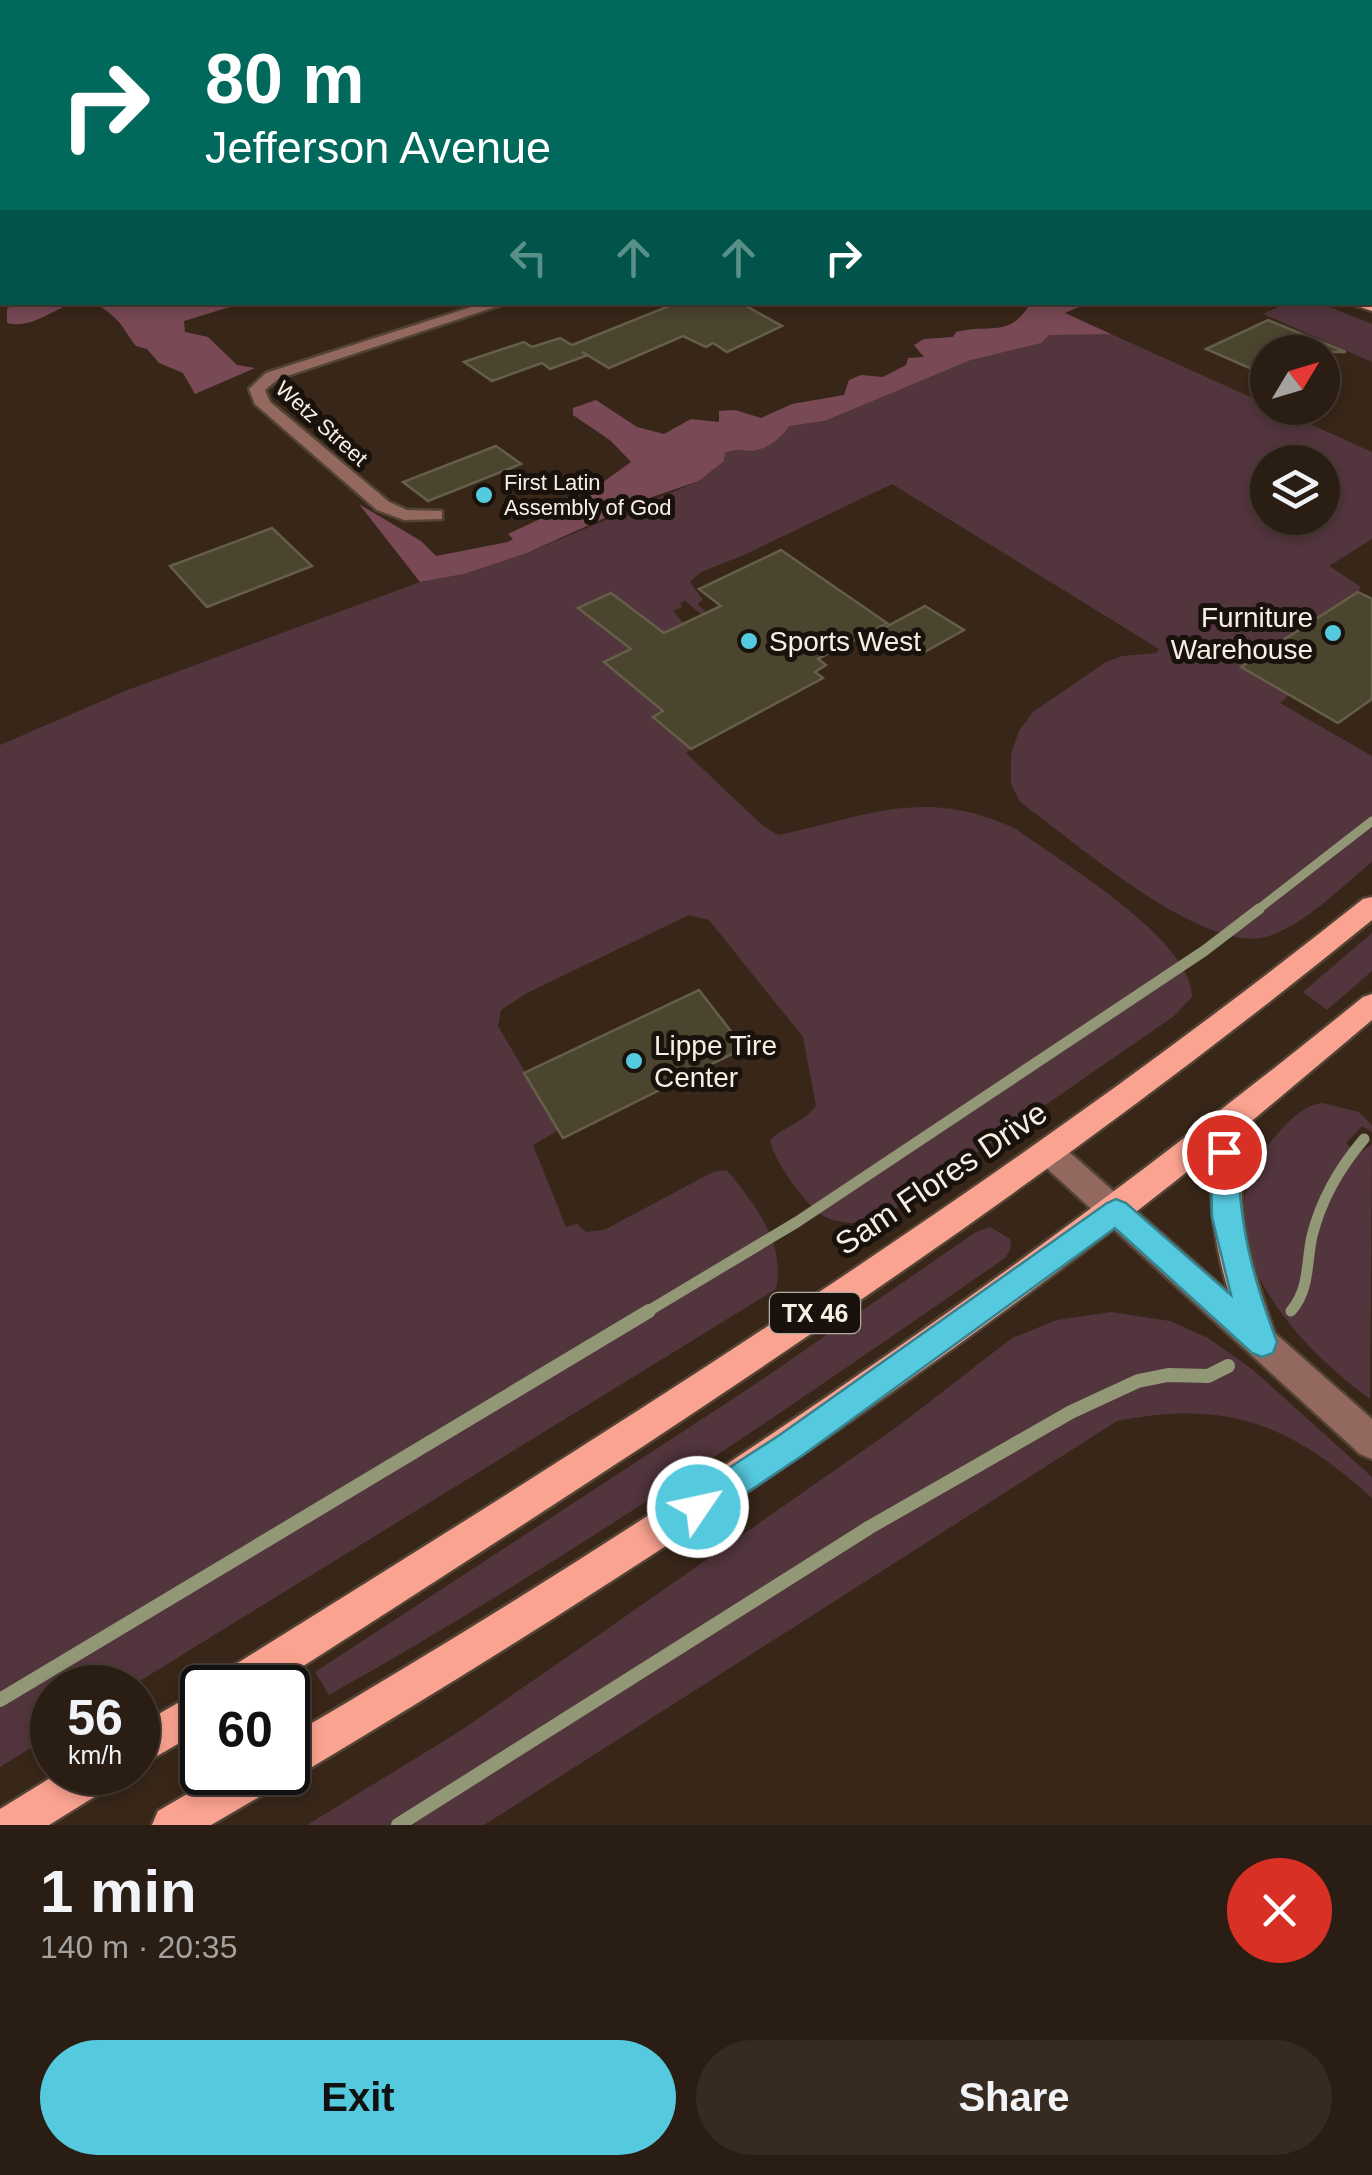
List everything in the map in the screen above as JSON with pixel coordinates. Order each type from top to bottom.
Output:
[{"type":"main road","name":"Sam Flores Drive","points":[[270,1665],[733,1370],[1050,1153],[1173,1064],[1372,906]]},
{"type":"main road","points":[[310,1746],[650,1538],[792,1444],[1116,1212],[1372,1004]]},
{"type":"main road","points":[[1234,1118],[1224,1152],[1226,1217],[1243,1290],[1262,1342]]},
{"type":"main road","points":[[11,1825],[60,1795]]},
{"type":"main road","points":[[172,1825],[224,1795]]},
{"type":"street","name":"Wetz Street","points":[[436,515],[404,514],[375,500],[263,404],[257,388],[272,376],[494,305]]},
{"type":"street","points":[[1050,1153],[1372,1442]]},
{"type":"shaded area","points":[[12,305],[69,305],[36,320],[7,323],[7,309]]},
{"type":"shaded area","points":[[95,305],[236,305],[184,321],[185,332],[208,337],[237,365],[255,368],[195,394],[183,373],[159,363],[147,349],[136,346],[120,323]]},
{"type":"shaded area","points":[[1029,305],[1083,305],[1065,313],[1111,334],[1049,335],[1041,343],[971,360],[825,421],[789,426],[762,449],[725,453],[724,461],[699,481],[649,498],[527,553],[464,574],[420,582],[359,504],[421,541],[436,556],[508,542],[513,539],[508,534],[574,503],[631,462],[611,441],[573,415],[573,408],[596,400],[637,427],[664,434],[691,419],[719,422],[719,411],[735,410],[761,418],[792,404],[844,395],[849,380],[861,375],[883,377],[906,365],[908,358],[924,357],[914,345],[924,339],[999,328],[1023,314]]},
{"type":"shaded area","points":[[1282,305],[1325,305],[1372,324],[1372,362],[1340,348],[1340,335],[1311,335],[1263,314]]},
{"type":"shaded area","points":[[1111,334],[1250,397],[1250,425],[1312,425],[1372,452],[1372,539],[1329,566],[1361,587],[1358,592],[1242,667],[1289,695],[1280,703],[1372,756],[1372,862],[1286,929],[1245,938],[1214,931],[1142,892],[1020,802],[1011,784],[1011,754],[1019,731],[1033,712],[1106,662],[1122,656],[1156,653],[1159,649],[892,484],[701,572],[690,582],[703,600],[697,604],[707,613],[702,615],[685,601],[680,603],[682,607],[673,611],[684,624],[605,663],[663,711],[653,717],[691,749],[686,753],[762,825],[778,835],[869,813],[925,807],[984,816],[1016,829],[1149,927],[1187,975],[1192,997],[1174,1016],[874,1224],[838,1221],[819,1213],[797,1190],[777,1158],[770,1140],[816,1106],[803,1037],[709,920],[689,915],[527,993],[501,1010],[498,1026],[559,1130],[533,1145],[566,1227],[577,1224],[586,1232],[604,1230],[713,1172],[727,1170],[766,1225],[776,1255],[776,1289],[160,1669],[160,1665],[30,1665],[30,1749],[0,1767],[0,745],[125,691],[420,582],[464,574],[527,553],[699,481],[724,461],[725,453],[739,447],[758,450],[789,426],[825,421],[971,360],[1048,335]]},
{"type":"shaded area","points":[[1372,933],[1372,971],[1327,1010],[1303,992]]},
{"type":"shaded area","points":[[1322,1103],[1359,1112],[1372,1125],[1372,1132],[1362,1126],[1346,1143],[1358,1154],[1372,1144],[1370,1399],[1341,1377],[1286,1319],[1264,1286],[1249,1251],[1243,1215],[1249,1179],[1269,1144],[1299,1113]]},
{"type":"shaded area","points":[[990,1227],[1010,1239],[1011,1248],[1005,1258],[587,1539],[329,1695],[315,1672],[754,1385],[976,1232]]},
{"type":"shaded area","points":[[1111,1312],[1170,1321],[1208,1338],[1252,1369],[1372,1477],[1372,1498],[1313,1451],[1255,1424],[1224,1416],[1192,1414],[1117,1421],[484,1825],[307,1825],[460,1731],[901,1424],[1012,1338],[1057,1320]]},
{"type":"building","points":[[672,305],[744,305],[782,326],[727,352],[713,343],[706,347],[683,336],[609,368],[587,355],[550,369],[542,363],[492,381],[464,362],[524,342],[532,347],[560,338],[572,345]]},
{"type":"building","points":[[1268,320],[1305,335],[1250,335],[1250,368],[1206,349]]},
{"type":"building","points":[[496,446],[521,464],[428,501],[403,482]]},
{"type":"building","points":[[272,528],[312,566],[207,607],[170,566]]},
{"type":"building","name":"Sports West","points":[[781,550],[887,623],[818,659],[826,665],[815,672],[823,678],[691,749],[653,717],[663,711],[604,662],[631,649],[578,608],[611,593],[664,633],[721,606],[699,589]]},
{"type":"building","name":"Furniture Warehouse","points":[[1358,592],[1372,599],[1372,699],[1338,723],[1241,667]]},
{"type":"building","points":[[925,606],[964,630],[921,654],[884,628]]},
{"type":"building","name":"Lippe Tire Center","points":[[699,990],[744,1048],[563,1138],[524,1073]]},
{"type":"waterway","points":[[1256,911],[1372,821]]},
{"type":"waterway","points":[[645,1313],[797,1222],[1204,951],[1259,909]]},
{"type":"waterway","points":[[1291,1311],[1304,1285],[1312,1236],[1326,1197],[1364,1139]]},
{"type":"waterway","points":[[0,1700],[649,1311]]},
{"type":"waterway","points":[[398,1825],[870,1527],[1071,1412],[1138,1381],[1168,1375],[1208,1376],[1228,1366]]},
{"type":"place","name":"First Latin Assembly of God","points":[[484,495]]},
{"type":"place","name":"Furniture Warehouse","points":[[1333,633]]},
{"type":"place","name":"Sports West","points":[[749,641]]},
{"type":"place","name":"Lippe Tire Center","points":[[634,1061]]},
{"type":"route","points":[[698,1507],[1116,1212],[1262,1342],[1243,1290],[1226,1217],[1222,1186],[1224,1152]]}]
